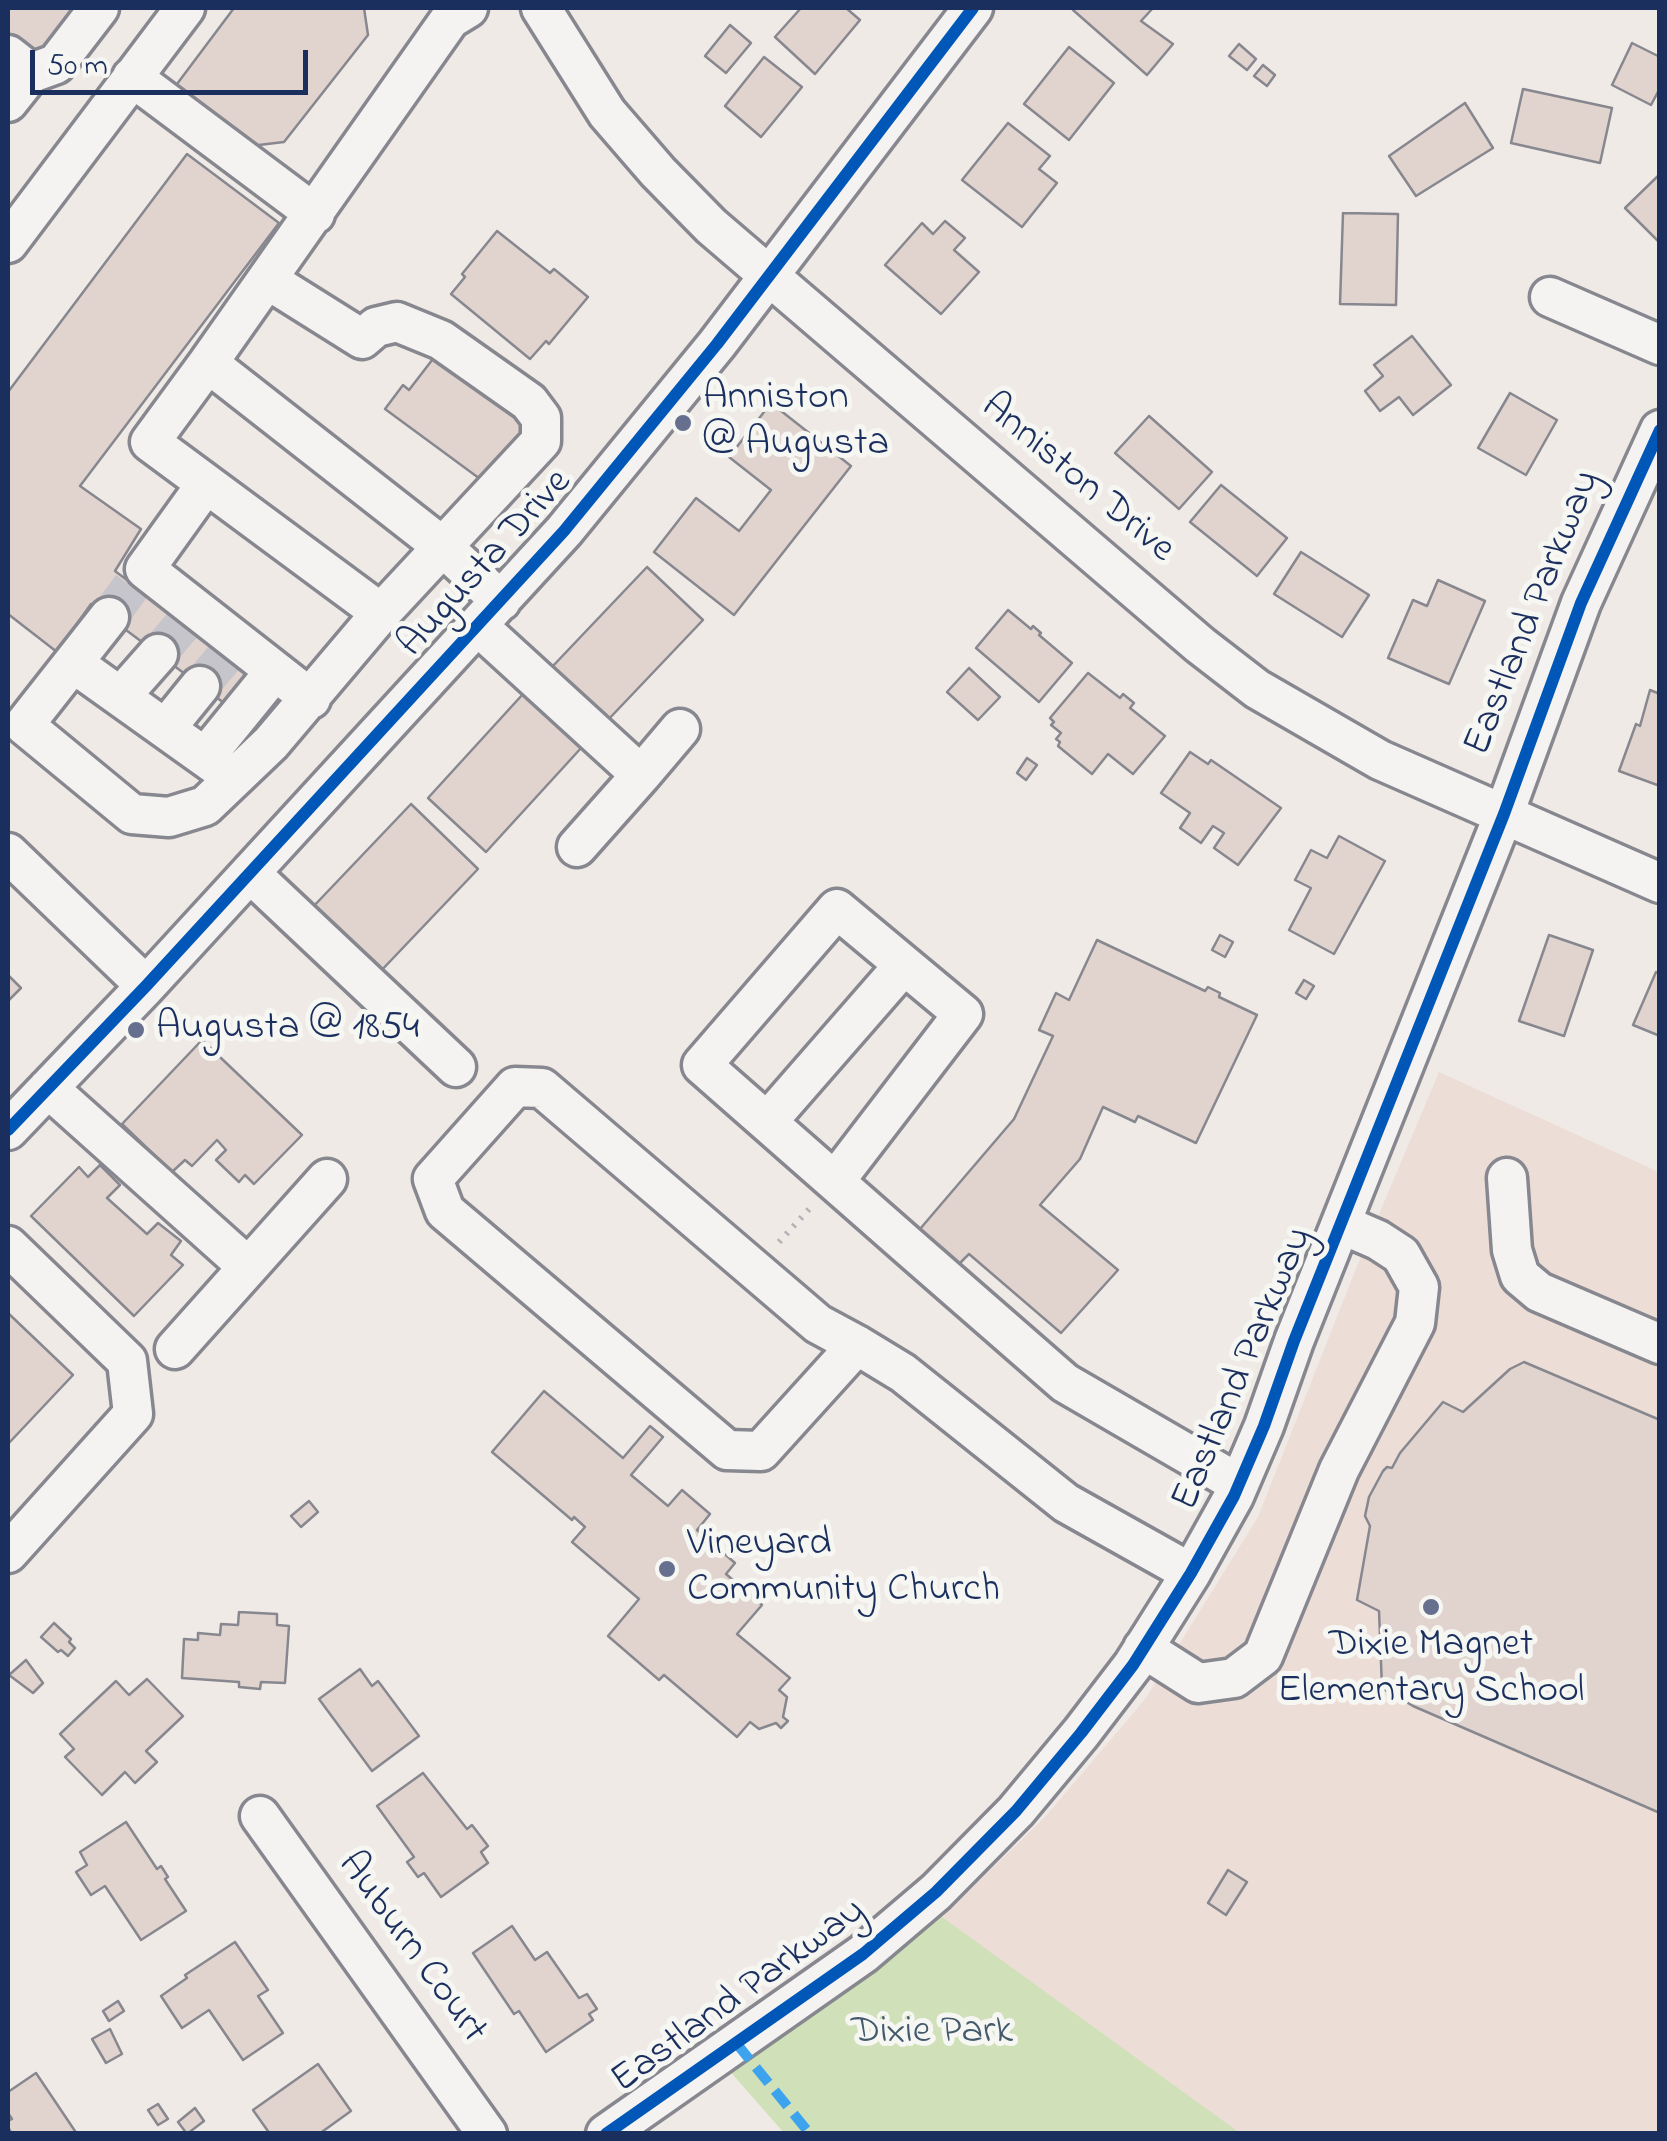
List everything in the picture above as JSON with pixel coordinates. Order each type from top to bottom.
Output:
[{"type":"street","points":[[15,77],[56,64],[99,8]]},
{"type":"street","points":[[8,243],[184,8]]},
{"type":"street","name":"Anniston Drive","points":[[540,8],[608,112],[671,185],[768,277],[1200,645],[1257,689],[1380,760],[1660,883]]},
{"type":"street","name":"Augusta Drive","points":[[8,1130],[146,986],[564,531],[768,277],[973,8]]},
{"type":"street","points":[[380,613],[150,442],[315,214],[451,11]]},
{"type":"street","points":[[132,77],[315,214]]},
{"type":"street","points":[[219,768],[311,699],[380,613],[541,442],[541,418],[529,402],[441,340],[397,322],[376,327],[362,339],[268,280]]},
{"type":"street","points":[[1550,297],[1660,346]]},
{"type":"street","points":[[208,364],[443,547],[489,613],[641,774]]},
{"type":"street","name":"Eastland Parkway","points":[[606,2134],[863,1954],[936,1892],[1027,1798],[1081,1733],[1191,1574],[1240,1484],[1504,814],[1581,602],[1660,430]]},
{"type":"street","points":[[206,484],[139,577],[311,699]]},
{"type":"street","points":[[109,617],[13,726],[132,814],[170,817],[204,806],[219,768],[275,671]]},
{"type":"street","points":[[121,696],[158,654]]},
{"type":"street","points":[[73,662],[219,768]]},
{"type":"street","points":[[166,728],[200,686]]},
{"type":"street","points":[[577,847],[680,728]]},
{"type":"street","points":[[8,853],[146,986]]},
{"type":"street","points":[[250,873],[456,1067]]},
{"type":"street","points":[[835,1181],[963,1014],[837,908],[702,1065],[1065,1383],[1240,1484]]},
{"type":"street","points":[[767,1122],[904,964]]},
{"type":"street","points":[[48,1088],[248,1267]]},
{"type":"street","points":[[857,1345],[761,1451],[727,1450],[444,1211],[434,1180],[515,1088],[542,1088],[818,1324],[857,1345],[903,1373],[1066,1503],[1191,1574]]},
{"type":"street","points":[[175,1349],[328,1178]]},
{"type":"street","points":[[1507,1178],[1512,1250],[1520,1276],[1539,1292],[1660,1344]]},
{"type":"street","points":[[1143,1648],[1198,1683],[1234,1678],[1263,1656],[1339,1470],[1415,1324],[1419,1287],[1401,1255],[1340,1224]]},
{"type":"street","points":[[8,1246],[127,1362],[133,1414],[8,1553]]},
{"type":"street","name":"Auburn Court","points":[[260,1816],[487,2134]]},
{"type":"path","points":[[754,1268],[835,1181]]},
{"type":"shaded area","name":"Dixie Magnet Elementary School","points":[[1439,1072],[1659,1172],[1659,2133],[1160,2133],[903,1954],[1045,1817],[1146,1698],[1258,1517]]},
{"type":"green space","name":"Dixie Park","points":[[931,1909],[1240,2133],[784,2133],[727,2068]]},
{"type":"building","points":[[8,8],[76,8],[35,61],[8,41]]},
{"type":"building","points":[[234,8],[364,8],[368,35],[284,142],[242,147],[171,92]]},
{"type":"building","points":[[801,8],[846,8],[860,20],[815,74],[775,37]]},
{"type":"building","points":[[1075,8],[1153,8],[1141,21],[1173,44],[1147,75]]},
{"type":"building","points":[[730,25],[751,43],[726,73],[705,56]]},
{"type":"building","points":[[1632,43],[1660,57],[1660,88],[1651,105],[1612,85]]},
{"type":"building","points":[[1239,44],[1256,59],[1247,70],[1229,56]]},
{"type":"building","points":[[1069,47],[1114,83],[1069,140],[1024,104]]},
{"type":"building","points":[[764,57],[802,87],[761,137],[725,106]]},
{"type":"building","points":[[1263,65],[1275,75],[1267,86],[1254,76]]},
{"type":"building","points":[[1523,89],[1612,108],[1600,163],[1511,143]]},
{"type":"building","points":[[1465,103],[1493,148],[1416,196],[1389,156]]},
{"type":"building","points":[[1008,123],[1050,156],[1039,169],[1057,183],[1022,227],[962,180]]},
{"type":"building","points":[[187,154],[279,223],[80,486],[141,529],[115,571],[249,671],[224,703],[91,604],[57,652],[8,614],[8,392]]},
{"type":"building","points":[[1660,174],[1660,243],[1625,208]]},
{"type":"building","points":[[1343,213],[1398,214],[1396,305],[1340,304]]},
{"type":"building","points":[[945,221],[965,238],[954,250],[979,272],[941,314],[885,265],[922,223],[933,234]]},
{"type":"building","points":[[497,231],[588,297],[549,344],[546,341],[530,359],[451,294]]},
{"type":"building","points":[[1412,336],[1451,385],[1413,415],[1399,397],[1380,411],[1365,391],[1383,376],[1374,365]]},
{"type":"building","points":[[439,351],[538,424],[491,487],[385,409],[403,385],[409,390]]},
{"type":"building","points":[[1510,393],[1557,420],[1526,475],[1478,448]]},
{"type":"building","points":[[771,403],[851,466],[734,615],[654,552],[696,498],[739,531],[771,490],[729,457]]},
{"type":"building","points":[[1149,416],[1212,472],[1179,509],[1115,453]]},
{"type":"building","points":[[1221,485],[1287,538],[1257,576],[1190,522]]},
{"type":"building","points":[[1301,552],[1369,595],[1342,637],[1274,594]]},
{"type":"building","points":[[647,567],[703,620],[606,722],[551,668]]},
{"type":"building","points":[[1438,580],[1485,601],[1449,684],[1388,658],[1413,600],[1427,606]]},
{"type":"building","points":[[1008,610],[1031,629],[1033,626],[1072,663],[1039,702],[976,648]]},
{"type":"building","points":[[969,668],[1000,697],[978,720],[947,692]]},
{"type":"building","points":[[1088,673],[1120,698],[1123,694],[1134,703],[1130,708],[1165,736],[1133,774],[1108,754],[1092,774],[1058,746],[1060,742],[1056,739],[1061,733],[1051,725],[1054,722],[1050,718]]},
{"type":"building","points":[[1650,690],[1660,694],[1660,786],[1619,771],[1636,724],[1640,726]]},
{"type":"building","points":[[523,694],[582,747],[486,852],[428,798]]},
{"type":"building","points":[[1190,752],[1208,764],[1211,760],[1281,808],[1238,865],[1214,848],[1224,833],[1213,826],[1201,843],[1180,828],[1190,813],[1161,793]]},
{"type":"building","points":[[1027,758],[1037,765],[1026,780],[1017,773]]},
{"type":"building","points":[[411,804],[478,869],[378,974],[310,910]]},
{"type":"building","points":[[1339,836],[1385,861],[1334,954],[1289,930],[1311,888],[1295,880],[1311,850],[1327,858]]},
{"type":"building","points":[[1220,935],[1233,942],[1225,957],[1212,950]]},
{"type":"building","points":[[1549,935],[1593,950],[1564,1036],[1519,1021]]},
{"type":"building","points":[[1097,940],[1205,991],[1208,987],[1220,993],[1219,997],[1257,1015],[1196,1143],[1138,1116],[1135,1122],[1103,1107],[1080,1159],[1040,1205],[1118,1270],[1061,1333],[969,1254],[959,1264],[920,1229],[1014,1119],[1053,1036],[1039,1030],[1056,993],[1069,1000]]},
{"type":"building","points":[[1656,972],[1660,973],[1660,1036],[1633,1025]]},
{"type":"building","points":[[8,975],[21,988],[8,1001]]},
{"type":"building","points":[[1304,980],[1314,986],[1306,999],[1296,993]]},
{"type":"building","points":[[202,1040],[302,1135],[254,1184],[245,1175],[239,1182],[216,1160],[226,1150],[217,1140],[192,1166],[185,1160],[172,1172],[122,1124]]},
{"type":"building","points":[[100,1165],[120,1185],[107,1198],[147,1234],[158,1223],[181,1241],[171,1255],[183,1265],[134,1316],[31,1216],[79,1167],[88,1177]]},
{"type":"building","points":[[8,1313],[73,1375],[8,1444]]},
{"type":"building","name":"Dixie Magnet Elementary School","points":[[1524,1362],[1660,1420],[1660,1813],[1413,1706],[1382,1688],[1379,1611],[1357,1600],[1370,1526],[1365,1516],[1369,1497],[1383,1471],[1392,1468],[1443,1402],[1463,1412],[1510,1369]]},
{"type":"building","name":"Vineyard Community Church","points":[[544,1391],[623,1458],[650,1426],[663,1437],[631,1475],[668,1506],[682,1490],[710,1514],[697,1530],[735,1563],[726,1574],[762,1605],[737,1634],[790,1678],[779,1690],[787,1697],[783,1717],[788,1721],[781,1728],[776,1723],[759,1729],[750,1722],[737,1737],[664,1675],[659,1680],[608,1636],[639,1599],[572,1542],[585,1527],[492,1452]]},
{"type":"building","points":[[309,1501],[318,1512],[301,1527],[291,1516]]},
{"type":"building","points":[[239,1612],[277,1614],[277,1625],[289,1626],[285,1683],[261,1682],[260,1689],[239,1687],[239,1682],[182,1678],[184,1639],[198,1640],[198,1633],[220,1635],[221,1624],[238,1625]]},
{"type":"building","points":[[54,1623],[75,1648],[68,1656],[41,1637]]},
{"type":"building","points":[[26,1660],[43,1683],[33,1693],[9,1675]]},
{"type":"building","points":[[360,1669],[372,1686],[378,1681],[419,1736],[372,1771],[319,1699]]},
{"type":"building","points":[[147,1679],[183,1716],[146,1751],[157,1762],[135,1783],[125,1772],[102,1795],[65,1757],[74,1749],[60,1734],[116,1681],[129,1695]]},
{"type":"building","points":[[423,1773],[467,1829],[472,1825],[488,1846],[481,1852],[488,1863],[441,1897],[424,1873],[418,1877],[407,1862],[414,1857],[377,1806]]},
{"type":"building","points":[[126,1822],[157,1869],[161,1866],[186,1911],[141,1940],[105,1886],[91,1895],[76,1872],[87,1865],[80,1852]]},
{"type":"building","points":[[1228,1870],[1247,1882],[1226,1915],[1208,1903]]},
{"type":"building","points":[[512,1926],[535,1960],[547,1952],[579,1998],[587,1994],[597,2009],[589,2014],[593,2020],[546,2052],[519,2011],[514,2014],[473,1953]]},
{"type":"building","points":[[235,1942],[268,1990],[258,1996],[283,2033],[243,2060],[209,2010],[182,2028],[161,1996]]},
{"type":"building","points":[[118,2001],[124,2011],[109,2021],[103,2011]]},
{"type":"building","points":[[110,2029],[122,2054],[106,2063],[92,2039]]},
{"type":"building","points":[[318,2064],[351,2111],[319,2134],[270,2134],[253,2110]]},
{"type":"building","points":[[36,2073],[77,2134],[12,2134],[8,2127],[12,2119],[8,2113],[8,2092]]},
{"type":"building","points":[[158,2104],[168,2119],[158,2125],[148,2110]]},
{"type":"building","points":[[195,2108],[204,2121],[187,2134],[178,2122]]},
{"type":"tunnel","points":[[109,617],[133,584]]},
{"type":"tunnel","points":[[158,654],[184,623]]},
{"type":"tunnel","points":[[200,686],[228,653]]},
{"type":"marked path","points":[[737,2044],[810,2134]]},
{"type":"cycle path","points":[[8,1130],[146,986],[564,531],[717,344],[973,8]]},
{"type":"cycle path","points":[[606,2134],[863,1954],[936,1892],[1016,1811],[1081,1733],[1133,1665],[1191,1573],[1234,1496],[1264,1426],[1294,1341],[1504,814],[1581,603],[1660,430]]},
{"type":"place","name":"Anniston @ Augusta","points":[[683,423]]},
{"type":"place","name":"Augusta @ 1854","points":[[136,1030]]},
{"type":"place","name":"Vineyard Community Church","points":[[667,1569]]},
{"type":"place","name":"Dixie Magnet Elementary School","points":[[1431,1607]]}]
